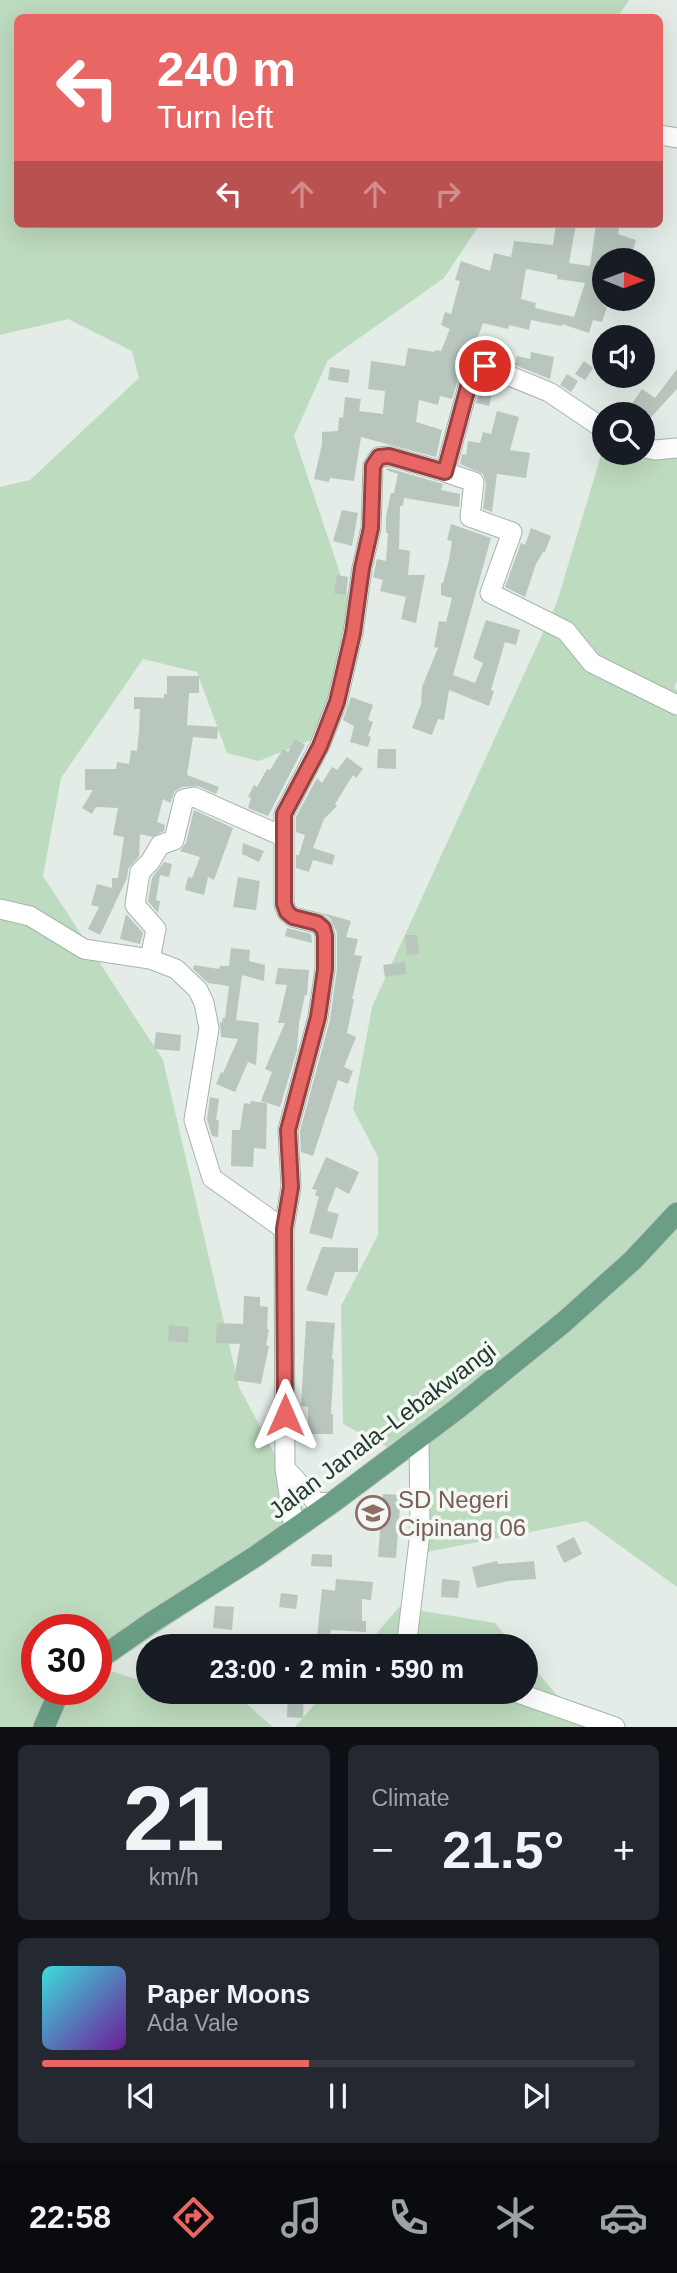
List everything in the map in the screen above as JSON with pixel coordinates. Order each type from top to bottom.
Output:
[{"type":"main road","name":"Jalan Janala–Lebakwangi","points":[[112,1650],[257,1556],[457,1409],[564,1322],[633,1260],[677,1213]]},
{"type":"main road","points":[[44,1727],[54,1705]]},
{"type":"street","points":[[445,472],[472,372],[476,366],[485,366],[549,392],[592,421]]},
{"type":"street","points":[[655,450],[677,447]]},
{"type":"street","points":[[294,1530],[285,1468],[284,1229],[291,1187],[288,1130],[318,1017],[325,969],[323,928],[317,923],[293,917],[284,904],[284,814],[320,746],[337,702],[351,644],[371,528],[373,466],[379,457],[389,456],[474,482],[470,517],[512,532],[491,593],[566,631],[592,663],[677,705]]},
{"type":"street","points":[[150,959],[156,929],[135,905],[140,872],[160,845],[174,840],[184,799],[194,797],[284,836]]},
{"type":"street","points":[[0,909],[30,916],[84,949],[150,959],[176,969],[198,990],[204,1003],[209,1028],[194,1120],[212,1178],[284,1229]]},
{"type":"street","points":[[408,1634],[420,1533],[419,1436]]},
{"type":"street","points":[[285,1468],[317,1503],[333,1502]]},
{"type":"street","points":[[538,1700],[615,1727]]},
{"type":"green space","points":[[0,0],[629,0],[620,14],[14,14],[14,228],[477,228],[444,278],[328,360],[294,436],[355,618],[333,731],[259,761],[227,753],[197,672],[143,659],[61,778],[43,876],[163,1060],[239,1387],[314,1528],[156,1634],[136,1634],[136,1648],[112,1664],[112,1614],[21,1614],[21,1705],[112,1705],[112,1671],[136,1679],[136,1704],[246,1704],[273,1727],[0,1727],[0,487],[30,480],[139,378],[132,351],[68,319],[0,335]]},
{"type":"green space","points":[[655,443],[677,452],[677,681],[674,688],[677,690],[677,1587],[586,1521],[411,1555],[414,1461],[343,1424],[341,1306],[378,1235],[378,1157],[353,1109],[372,1007],[557,602],[598,465],[655,465]]},
{"type":"green space","points":[[399,1607],[495,1623],[504,1634],[376,1634]]},
{"type":"green space","points":[[538,1673],[584,1727],[295,1727],[315,1704],[538,1704]]},
{"type":"building","points":[[555,228],[575,228],[569,263],[590,266],[592,252],[592,312],[605,312],[602,322],[593,320],[589,333],[562,324],[531,320],[529,330],[509,325],[508,329],[483,323],[476,342],[481,344],[477,354],[470,356],[462,366],[452,399],[440,396],[438,405],[419,400],[416,422],[442,430],[436,457],[361,437],[354,481],[330,478],[329,482],[314,479],[322,432],[338,431],[339,417],[343,418],[345,397],[361,399],[359,411],[383,414],[385,391],[368,389],[371,361],[405,366],[408,348],[441,351],[450,329],[441,325],[445,312],[451,314],[460,281],[455,280],[461,261],[490,271],[494,253],[511,257],[514,241],[553,245]],"holes":[[[526,269],[557,275],[557,279],[585,283],[574,317],[535,308],[536,303],[521,299]]]},
{"type":"building","points":[[595,228],[619,228],[618,234],[636,240],[634,248],[593,248]]},
{"type":"building","points":[[531,352],[554,357],[550,379],[515,365],[517,356],[530,359]]},
{"type":"building","points":[[584,361],[592,367],[585,380],[575,374]]},
{"type":"building","points":[[330,367],[350,370],[348,383],[328,380]]},
{"type":"building","points":[[677,369],[677,389],[655,413],[655,402],[633,402],[642,389],[655,398]]},
{"type":"building","points":[[567,374],[578,381],[571,392],[560,385]]},
{"type":"building","points":[[483,378],[501,386],[500,390],[493,388],[489,406],[476,403]]},
{"type":"building","points":[[497,411],[519,417],[510,450],[530,453],[526,478],[497,474],[492,512],[483,509],[486,483],[483,474],[460,464],[462,454],[466,455],[468,441],[480,443],[483,432],[491,434]]},
{"type":"building","points":[[388,468],[443,484],[441,490],[460,494],[459,507],[404,498],[403,506],[400,506],[399,549],[410,551],[408,575],[425,575],[416,623],[401,619],[406,597],[380,591],[383,580],[373,577],[377,559],[386,561],[386,516],[398,474],[386,470]]},
{"type":"building","points":[[342,510],[358,513],[352,546],[333,541]]},
{"type":"building","points":[[451,524],[491,538],[453,675],[475,683],[483,663],[473,658],[486,620],[520,630],[516,645],[505,642],[489,706],[449,690],[444,720],[438,719],[432,735],[412,728],[421,704],[422,687],[438,648],[434,647],[439,621],[446,622],[452,598],[441,595],[441,583],[452,541],[447,540]]},
{"type":"building","points":[[531,528],[551,536],[545,552],[536,564],[525,597],[505,587],[521,543],[525,545]]},
{"type":"building","points":[[337,575],[348,577],[346,595],[334,593]]},
{"type":"building","points":[[167,676],[199,676],[199,693],[189,693],[187,725],[218,727],[217,739],[193,737],[187,775],[219,787],[216,794],[198,786],[182,787],[175,791],[170,803],[163,799],[157,822],[165,825],[164,831],[152,837],[140,834],[139,856],[128,869],[127,878],[100,935],[88,929],[99,907],[91,905],[97,884],[112,888],[112,878],[118,878],[124,837],[113,835],[118,808],[96,807],[92,814],[82,808],[93,790],[85,790],[85,769],[116,769],[117,762],[129,764],[131,750],[137,751],[139,731],[140,709],[134,709],[134,697],[164,698],[164,694],[167,694]]},
{"type":"building","points":[[351,697],[373,705],[368,720],[373,722],[368,736],[371,737],[368,747],[350,742],[354,726],[343,720]]},
{"type":"building","points":[[295,739],[305,745],[268,816],[248,808],[251,798],[248,797],[254,785],[257,787],[267,769],[270,770],[283,749],[288,752]]},
{"type":"building","points":[[378,749],[396,749],[396,769],[377,768]]},
{"type":"building","points":[[347,757],[363,769],[356,778],[353,775],[335,804],[337,806],[324,819],[313,848],[335,855],[332,865],[313,860],[309,872],[296,868],[296,855],[299,855],[305,835],[296,832],[296,817],[317,778],[322,783],[332,767],[337,770]]},
{"type":"building","points":[[194,810],[233,828],[214,880],[208,877],[204,895],[185,890],[188,877],[192,878],[200,857],[180,851],[186,843]]},
{"type":"building","points":[[243,843],[264,851],[259,862],[242,854]]},
{"type":"building","points":[[164,862],[172,864],[169,877],[160,875],[156,900],[160,901],[158,913],[148,901],[152,878]]},
{"type":"building","points":[[238,877],[260,881],[256,910],[233,907]]},
{"type":"building","points":[[323,913],[351,921],[346,937],[358,939],[354,955],[362,956],[347,1033],[356,1037],[344,1067],[353,1071],[348,1084],[338,1080],[313,1156],[301,1152],[300,1131],[330,1020],[337,969],[337,933],[331,919]]},
{"type":"building","points":[[126,914],[143,933],[140,944],[120,939]]},
{"type":"building","points":[[287,928],[311,934],[312,943],[285,936]]},
{"type":"building","points":[[405,935],[417,935],[419,954],[407,955]]},
{"type":"building","points":[[231,948],[250,950],[249,961],[265,965],[264,981],[242,975],[236,1020],[259,1023],[256,1065],[248,1062],[235,1092],[216,1084],[238,1039],[221,1037],[220,1022],[225,1018],[229,986],[208,983],[193,969],[194,965],[219,969],[220,966],[229,966]]},
{"type":"building","points":[[405,962],[406,974],[385,977],[383,965]]},
{"type":"building","points":[[278,968],[309,970],[297,1050],[280,1107],[261,1101],[272,1072],[265,1069],[285,1023],[278,1023],[287,985],[275,984]]},
{"type":"building","points":[[156,1032],[181,1035],[180,1051],[154,1049]]},
{"type":"building","points":[[210,1097],[219,1099],[216,1120],[219,1120],[218,1137],[212,1136],[207,1119]]},
{"type":"building","points":[[251,1101],[267,1103],[266,1149],[254,1148],[253,1167],[231,1166],[232,1130],[240,1130],[244,1103],[250,1104]]},
{"type":"building","points":[[326,1157],[359,1172],[349,1194],[336,1187],[327,1211],[339,1214],[332,1239],[309,1233],[319,1197],[315,1195],[317,1190],[312,1189]]},
{"type":"building","points":[[322,1247],[358,1248],[358,1272],[335,1272],[327,1296],[306,1290]]},
{"type":"building","points":[[244,1296],[260,1297],[260,1306],[268,1307],[269,1329],[266,1345],[269,1346],[261,1384],[234,1380],[240,1344],[216,1343],[217,1323],[243,1324]]},
{"type":"building","points":[[306,1321],[335,1323],[331,1414],[333,1434],[308,1434],[308,1407],[301,1406]]},
{"type":"building","points":[[169,1325],[189,1327],[188,1343],[168,1341]]},
{"type":"building","points":[[383,1494],[401,1495],[396,1558],[378,1557]]},
{"type":"building","points":[[574,1537],[582,1554],[564,1563],[556,1546]]},
{"type":"building","points":[[312,1554],[332,1555],[332,1567],[311,1566]]},
{"type":"building","points":[[497,1561],[498,1564],[534,1561],[536,1579],[508,1581],[477,1588],[472,1567]]},
{"type":"building","points":[[336,1579],[373,1582],[371,1600],[362,1599],[362,1621],[366,1621],[366,1632],[331,1630],[330,1634],[317,1634],[322,1589],[335,1591]]},
{"type":"building","points":[[442,1579],[460,1581],[458,1598],[441,1597]]},
{"type":"building","points":[[281,1593],[298,1595],[296,1609],[279,1607]]},
{"type":"building","points":[[215,1606],[234,1607],[232,1630],[213,1628]]},
{"type":"building","points":[[288,1704],[304,1704],[303,1718],[287,1717]]},
{"type":"place","name":"SD Negeri Cipinang 06","points":[[373,1513]]},
{"type":"route","points":[[285,1415],[284,1229],[291,1187],[288,1130],[318,1017],[325,969],[325,936],[323,928],[317,923],[293,917],[284,904],[284,814],[320,746],[337,702],[353,633],[362,568],[371,528],[373,466],[379,457],[389,456],[445,472],[472,372],[476,366],[485,366]]}]
